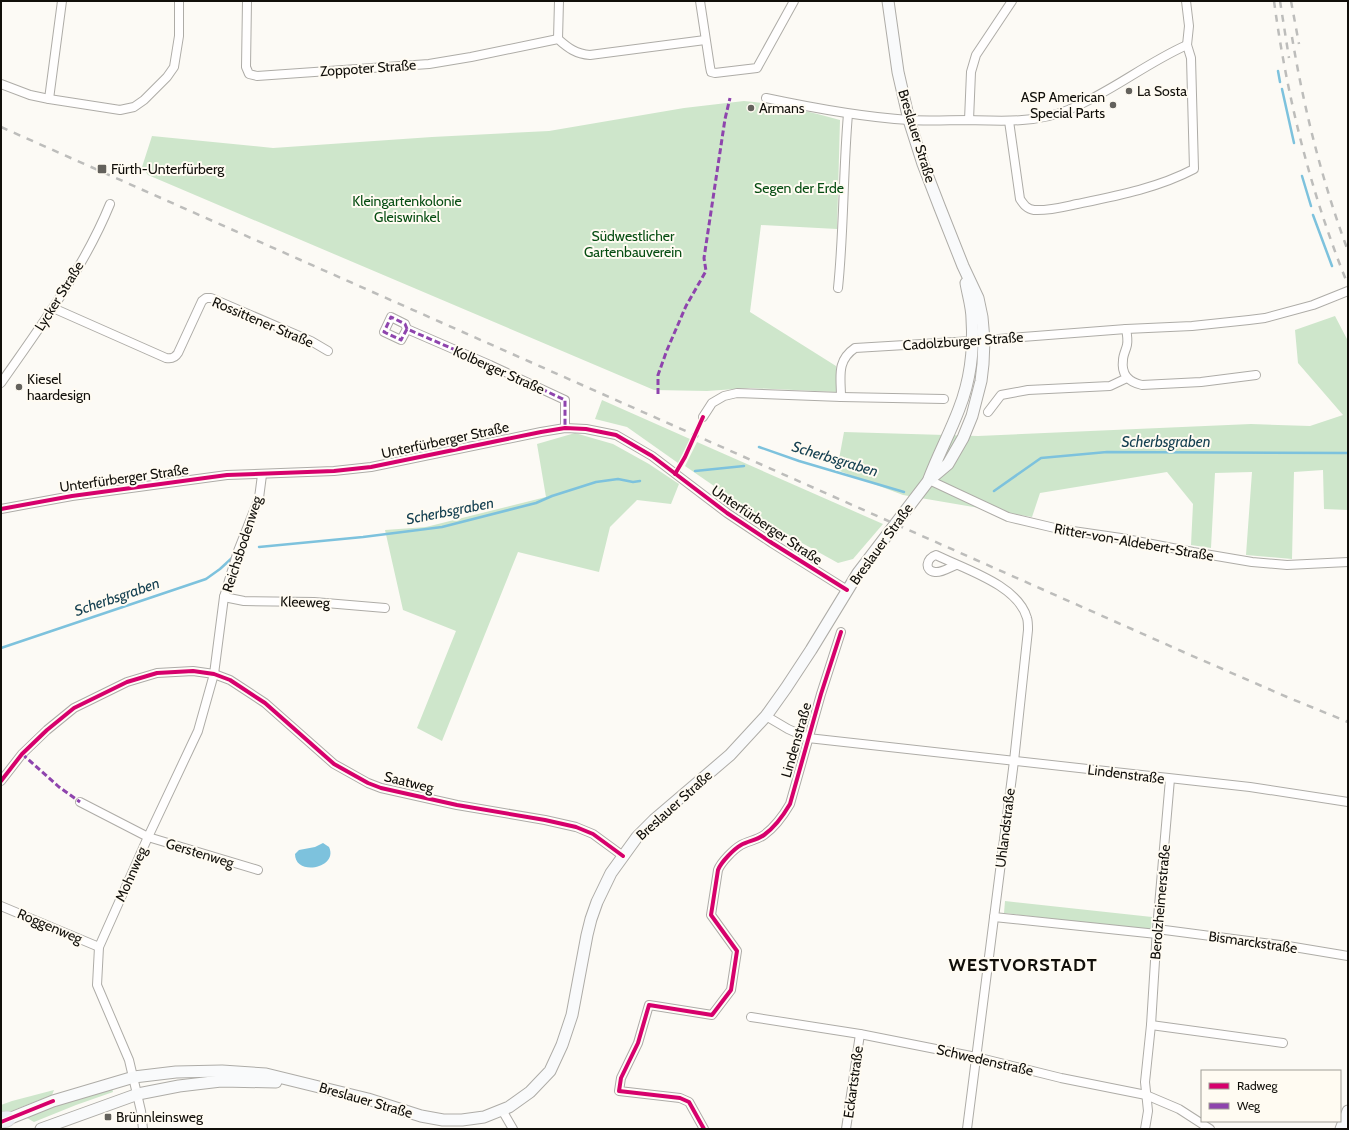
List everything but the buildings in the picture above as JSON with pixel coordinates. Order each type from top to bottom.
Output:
[{"type":"main road","name":"Breslauer Straße","points":[[3,1121],[53,1101],[134,1078],[176,1072],[222,1071],[266,1074],[368,1099],[421,1116],[443,1120],[462,1120],[484,1117],[502,1110],[530,1092],[550,1071],[562,1045],[572,1014],[587,935],[592,918],[597,902],[611,873],[637,837],[654,820],[730,755],[766,716],[807,656],[858,573],[929,480],[948,464],[963,438],[972,416],[981,381],[984,340],[982,317],[978,298],[963,266],[923,164],[909,120],[898,72],[888,1]]},
{"type":"main road","name":"Breslauer Straße","points":[[929,480],[936,459],[963,398],[970,362],[972,318],[963,266]]},
{"type":"main road","name":"Breslauer Straße","points":[[41,1129],[138,1094],[179,1086],[221,1081],[266,1081],[312,1085]]},
{"type":"main road","points":[[1340,1129],[1348,1112]]},
{"type":"street","points":[[49,99],[62,1]]},
{"type":"street","points":[[1,84],[30,95],[111,110],[125,110],[138,104],[167,77],[174,67],[180,36],[179,1]]},
{"type":"street","name":"Zoppoter Straße","points":[[248,1],[246,67],[249,74],[257,76],[429,64],[558,39]]},
{"type":"street","points":[[559,1],[558,39],[572,50],[580,54],[590,55],[705,40]]},
{"type":"street","points":[[700,1],[705,40],[710,67],[713,73],[758,68],[794,1]]},
{"type":"street","points":[[969,120],[971,72],[976,55],[1012,1]]},
{"type":"street","points":[[1009,121],[1020,199],[1025,207],[1033,210],[1063,207],[1119,195],[1170,180],[1194,169],[1191,58],[1187,45],[1189,31],[1186,1]]},
{"type":"street","points":[[766,98],[848,114],[909,120],[1009,121],[1041,117],[1067,111],[1100,94],[1168,54],[1187,45]]},
{"type":"street","points":[[838,288],[842,248],[844,159],[848,114]]},
{"type":"street","name":"Lycker Straße","points":[[1,383],[53,308],[100,229],[110,204]]},
{"type":"street","name":"Cadolzburger Straße","points":[[842,398],[842,364],[847,353],[855,348],[972,341],[1126,329],[1192,326],[1248,320],[1265,318],[1313,305],[1348,292]]},
{"type":"street","name":"Rossittener Straße","points":[[53,308],[171,359],[178,353],[202,301],[206,298],[211,298],[311,341],[328,351]]},
{"type":"street","name":"Kolberger Straße","points":[[408,329],[565,400],[565,428]]},
{"type":"street","points":[[1126,329],[1127,344],[1123,360],[1123,368],[1127,378],[1142,385],[1201,382],[1256,375]]},
{"type":"street","points":[[988,412],[1001,395],[1028,390],[1110,386],[1127,378]]},
{"type":"street","points":[[703,417],[712,403],[724,396],[737,392],[842,398],[944,399]]},
{"type":"street","name":"Unterfürberger Straße","points":[[1,509],[72,496],[227,475],[262,475],[334,471],[371,467],[541,432],[565,428],[586,429],[616,435],[652,456],[734,517],[847,590]]},
{"type":"street","name":"Reichsbodenweg","points":[[214,674],[224,597],[238,551],[259,498],[262,475]]},
{"type":"street","name":"Ritter-von-Aldebert-Straße","points":[[929,480],[1008,518],[1059,529],[1121,538],[1252,562],[1287,566],[1348,562]]},
{"type":"street","name":"Uhlandstraße","points":[[956,565],[984,576],[1015,597],[1027,618],[1028,630],[1014,760],[967,1129]]},
{"type":"street","name":"Kleeweg","points":[[224,597],[244,601],[314,602],[385,608]]},
{"type":"street","name":"Lindenstraße","points":[[704,1129],[689,1102],[680,1098],[619,1091],[620,1078],[638,1043],[649,1004],[712,1015],[731,990],[737,951],[711,915],[718,870],[720,865],[741,845],[765,834],[780,820],[790,804],[840,632]]},
{"type":"street","points":[[1,781],[22,754],[47,730],[74,708],[105,692],[126,682],[157,673],[193,671],[214,674]]},
{"type":"street","name":"Saatweg","points":[[214,674],[230,680],[264,703],[334,764],[368,783],[381,788],[457,805],[545,820],[576,827],[593,834],[623,856]]},
{"type":"street","name":"Mohnweg","points":[[134,1078],[129,1060],[97,985],[99,947],[148,837],[198,731],[214,674]]},
{"type":"street","name":"Lindenstraße","points":[[766,716],[788,729],[808,738],[1250,787],[1348,802]]},
{"type":"street","name":"Berolzheimerstraße","points":[[1145,1129],[1148,1111],[1145,1082],[1151,1025],[1170,779]]},
{"type":"street","name":"Gerstenweg","points":[[80,802],[148,837],[258,870]]},
{"type":"street","name":"Roggenweg","points":[[1,906],[99,947]]},
{"type":"street","name":"Bismarckstraße","points":[[994,917],[1288,946],[1348,956]]},
{"type":"street","name":"Schwedenstraße","points":[[751,1017],[860,1034],[976,1057],[1066,1079],[1146,1096],[1179,1109],[1210,1129]]},
{"type":"street","points":[[1151,1025],[1283,1043]]},
{"type":"street","name":"Eckartstraße","points":[[846,1129],[860,1034]]},
{"type":"street","points":[[134,1078],[143,1117],[143,1129]]},
{"type":"street","points":[[502,1110],[513,1129]]},
{"type":"green space","name":"Südwestlicher Gartenbauverein","points":[[744,101],[792,108],[840,120],[837,229],[761,225],[750,312],[836,366],[837,392],[750,388],[707,391],[654,390],[148,175],[142,167],[152,136],[273,148],[432,137],[549,131],[684,108]]},
{"type":"green space","points":[[1335,316],[1348,341],[1348,510],[1324,509],[1323,470],[1294,472],[1292,559],[1246,555],[1252,472],[1215,473],[1211,548],[1191,545],[1193,504],[1167,472],[1040,493],[1032,517],[903,495],[837,470],[844,432],[978,436],[1251,424],[1310,426],[1343,415],[1298,363],[1295,330]]},
{"type":"green space","points":[[602,400],[690,439],[678,463],[627,427],[595,419]]},
{"type":"green space","points":[[575,433],[613,444],[649,464],[679,484],[671,504],[637,500],[610,527],[599,572],[518,552],[442,741],[417,728],[456,631],[403,610],[385,530],[426,527],[546,497],[537,444]]},
{"type":"green space","points":[[697,442],[883,524],[853,559],[838,563],[775,528],[685,466]]},
{"type":"green space","points":[[1005,901],[1152,917],[1151,930],[1004,913]]},
{"type":"green space","points":[[112,1088],[113,1092],[34,1122],[27,1118],[27,1116]]},
{"type":"green space","points":[[54,1090],[52,1095],[1,1115],[1,1105]]},
{"type":"water","points":[[323,843],[329,847],[330,854],[328,860],[323,865],[308,867],[302,866],[297,861],[295,854],[299,850],[315,847]]},
{"type":"waterway","points":[[1278,71],[1280,82]]},
{"type":"waterway","points":[[1282,89],[1294,143]]},
{"type":"waterway","points":[[1302,176],[1311,206]]},
{"type":"waterway","points":[[1313,215],[1332,266]]},
{"type":"waterway","name":"Scherbsgraben","points":[[759,447],[799,461],[904,492]]},
{"type":"waterway","name":"Scherbsgraben","points":[[994,491],[1041,458],[1107,452],[1348,453]]},
{"type":"waterway","name":"Scherbsgraben","points":[[695,471],[744,466]]},
{"type":"waterway","name":"Scherbsgraben","points":[[259,547],[363,537],[442,527],[536,503],[552,496],[596,482],[618,479],[633,482],[640,481]]},
{"type":"waterway","name":"Scherbsgraben","points":[[1,648],[206,579],[233,557]]},
{"type":"railway","points":[[1274,1],[1286,74],[1302,145],[1323,216],[1348,285]]},
{"type":"railway","points":[[1280,1],[1289,58]]},
{"type":"railway","points":[[1291,1],[1299,44]]},
{"type":"railway","points":[[1292,37],[1302,91],[1322,172],[1348,251]]},
{"type":"railway","points":[[1,127],[1188,654],[1348,722]]},
{"type":"marked path","points":[[658,394],[658,375],[667,350],[686,306],[706,271],[704,258],[725,119],[730,98]]},
{"type":"marked path","points":[[407,329],[401,340],[384,332],[391,317],[405,324],[407,329],[565,400],[565,428]]},
{"type":"marked path","points":[[22,754],[59,787],[80,802]]},
{"type":"cycle path","points":[[675,474],[685,457],[703,417]]},
{"type":"cycle path","points":[[1,509],[72,496],[227,475],[334,471],[371,467],[541,432],[565,428],[586,429],[616,435],[652,456],[727,513],[847,590]]},
{"type":"cycle path","points":[[704,1129],[689,1102],[680,1098],[619,1091],[621,1078],[638,1043],[649,1005],[712,1015],[731,990],[737,951],[711,915],[718,870],[731,853],[738,847],[761,837],[768,832],[782,817],[790,804],[821,694],[841,632]]},
{"type":"cycle path","points":[[1,781],[22,754],[47,730],[74,708],[127,682],[157,673],[193,671],[214,674],[230,680],[265,703],[334,764],[368,783],[381,788],[457,805],[545,820],[576,827],[593,834],[623,856]]},
{"type":"cycle path","points":[[1,1122],[53,1101]]},
{"type":"place","name":"La Sosta","points":[[1129,91]]},
{"type":"place","name":"ASP American Special Parts","points":[[1113,105]]},
{"type":"place","name":"Armans","points":[[751,108]]},
{"type":"place","name":"Fürth-Unterfürberg","points":[[102,169]]},
{"type":"place","name":"Kiesel haardesign","points":[[19,387]]},
{"type":"place","name":"Brünnleinsweg","points":[[108,1117]]},
{"type":"district","name":"WESTVORSTADT","points":[[1023,965]]},
{"type":"park label","name":"Segen der Erde","points":[[799,188]]},
{"type":"park label","name":"Kleingartenkolonie Gleiswinkel","points":[[407,210]]}]
